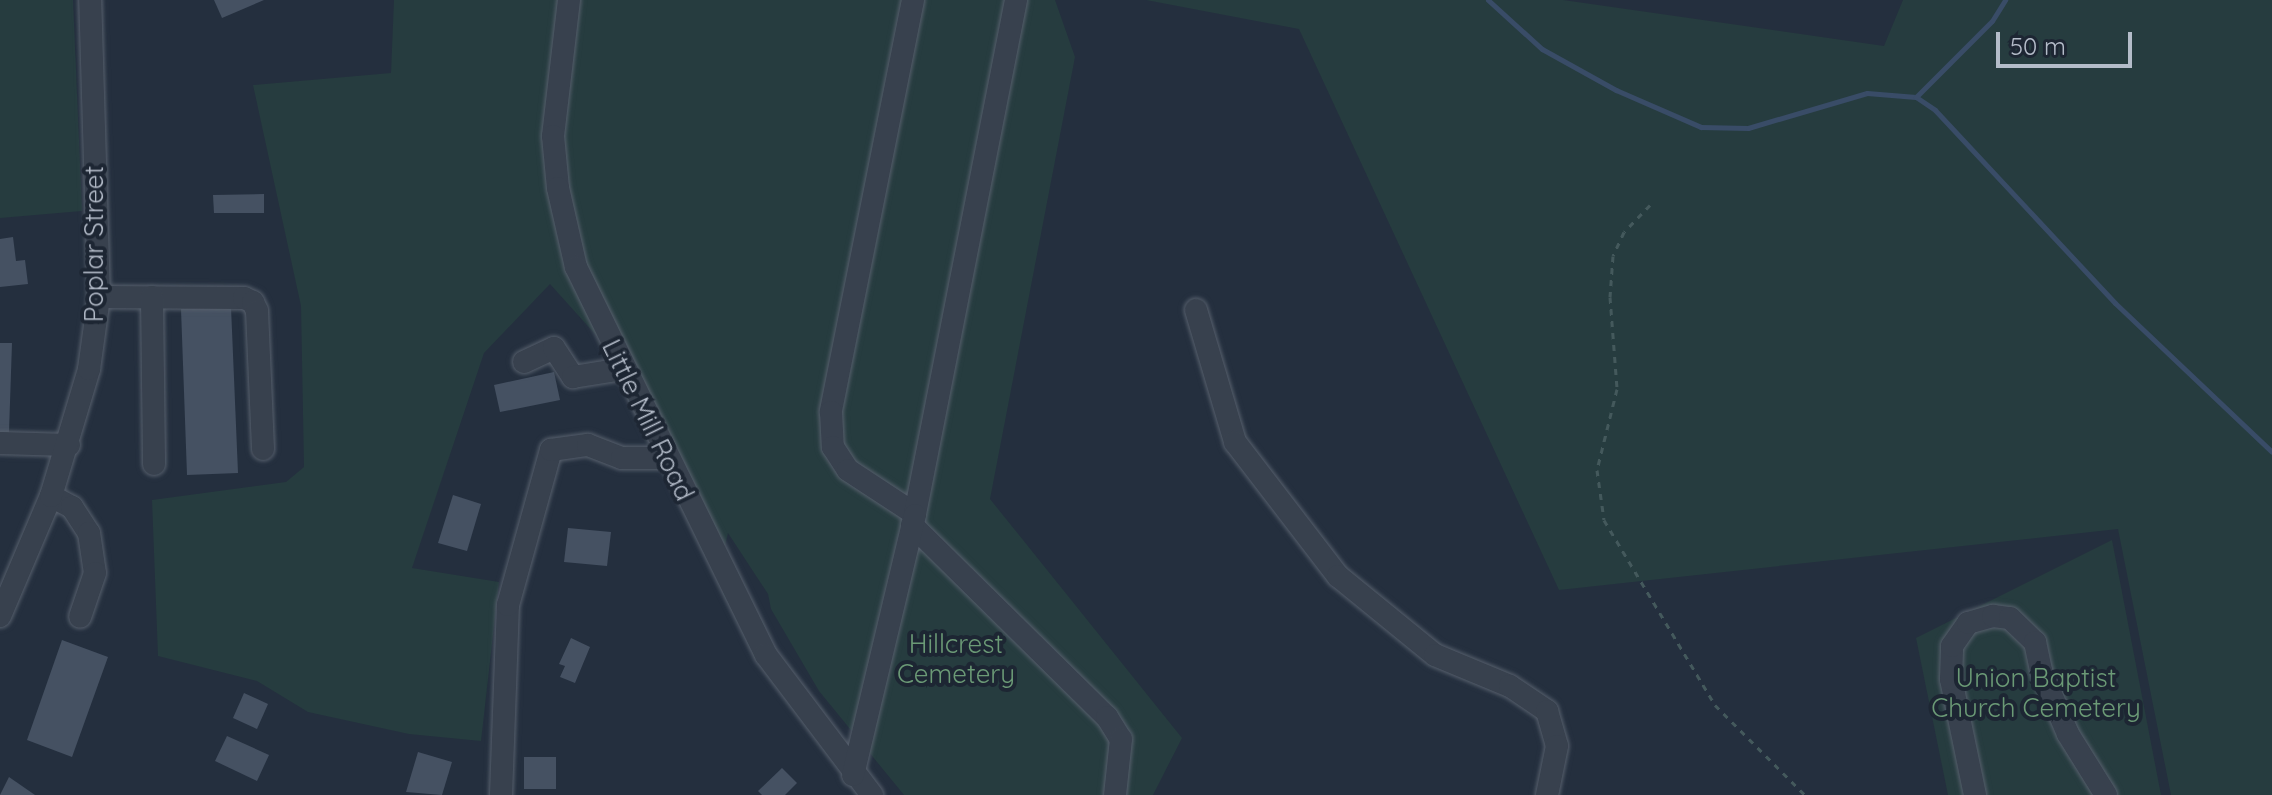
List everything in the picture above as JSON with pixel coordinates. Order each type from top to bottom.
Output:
[{"type":"street","name":"Poplar Street","points":[[0,616],[9,568],[51,496],[69,445],[89,369],[99,297],[90,0]]},
{"type":"street","name":"Little Mill Road","points":[[569,0],[553,136],[558,188],[576,267],[623,369],[766,655],[853,775],[872,795]]},
{"type":"street","points":[[913,0],[831,412],[833,447],[848,470],[914,519],[1107,717],[1121,739],[1115,795]]},
{"type":"street","points":[[853,775],[914,519],[1016,0]]},
{"type":"street","points":[[99,297],[244,298],[253,302],[263,449]]},
{"type":"street","points":[[152,297],[154,464]]},
{"type":"street","points":[[1196,310],[1235,442],[1338,576],[1435,655],[1510,686],[1547,711],[1557,746],[1547,795]]},
{"type":"street","points":[[524,362],[554,348],[573,377],[623,369]]},
{"type":"street","points":[[0,443],[69,445]]},
{"type":"street","points":[[501,795],[508,605],[551,450],[588,445],[622,458],[667,458]]},
{"type":"street","points":[[51,496],[72,507],[89,533],[95,573],[80,617]]},
{"type":"street","points":[[1975,795],[1951,679],[1952,646],[1968,623],[1993,616],[2010,618],[2035,642],[2041,671],[2068,734],[2106,795]]},
{"type":"path","points":[[1650,205],[1624,232],[1613,256],[1610,297],[1617,389],[1597,470],[1604,520],[1715,705],[1805,795]]},
{"type":"green space","points":[[0,0],[73,0],[82,211],[0,218]]},
{"type":"green space","name":"Hillcrest Cemetery","points":[[394,0],[1055,0],[1075,57],[990,499],[1182,738],[1153,795],[904,795],[819,691],[771,609],[768,594],[728,533],[722,559],[649,394],[550,284],[484,353],[412,568],[499,582],[481,741],[409,734],[308,712],[257,681],[158,656],[152,500],[286,482],[304,467],[301,306],[253,85],[391,73]]},
{"type":"green space","points":[[1146,0],[1563,0],[1884,46],[1903,0],[2272,0],[2272,795],[2171,795],[2118,529],[1559,590],[1299,29]]},
{"type":"green space","name":"Union Baptist Church Cemetery","points":[[2112,540],[2161,795],[1948,795],[1916,638]]},
{"type":"building","points":[[214,0],[264,0],[222,18]]},
{"type":"building","points":[[264,194],[264,213],[214,213],[213,195]]},
{"type":"building","points":[[13,237],[16,261],[25,260],[28,284],[0,287],[0,239]]},
{"type":"building","points":[[231,307],[238,473],[187,475],[181,309]]},
{"type":"building","points":[[0,343],[12,343],[9,432],[0,432]]},
{"type":"building","points":[[554,372],[560,400],[500,412],[494,385]]},
{"type":"building","points":[[453,495],[481,504],[467,551],[438,543]]},
{"type":"building","points":[[568,528],[611,532],[607,566],[564,562]]},
{"type":"building","points":[[571,638],[590,647],[575,683],[560,677],[565,666],[559,664]]},
{"type":"building","points":[[62,640],[108,657],[72,757],[27,740]]},
{"type":"building","points":[[244,693],[268,704],[257,729],[233,718]]},
{"type":"building","points":[[227,736],[269,755],[257,781],[215,761]]},
{"type":"building","points":[[418,752],[452,762],[442,795],[406,792]]},
{"type":"building","points":[[524,757],[556,757],[556,789],[524,789]]},
{"type":"building","points":[[782,768],[797,783],[785,795],[762,795],[758,791]]},
{"type":"building","points":[[9,777],[35,795],[0,795]]},
{"type":"waterway","points":[[1488,0],[1542,49],[1616,90],[1701,127],[1748,128],[1867,93],[1916,97],[1935,110],[2115,303],[2272,452]]},
{"type":"waterway","points":[[1916,97],[1992,21],[2005,0]]}]
